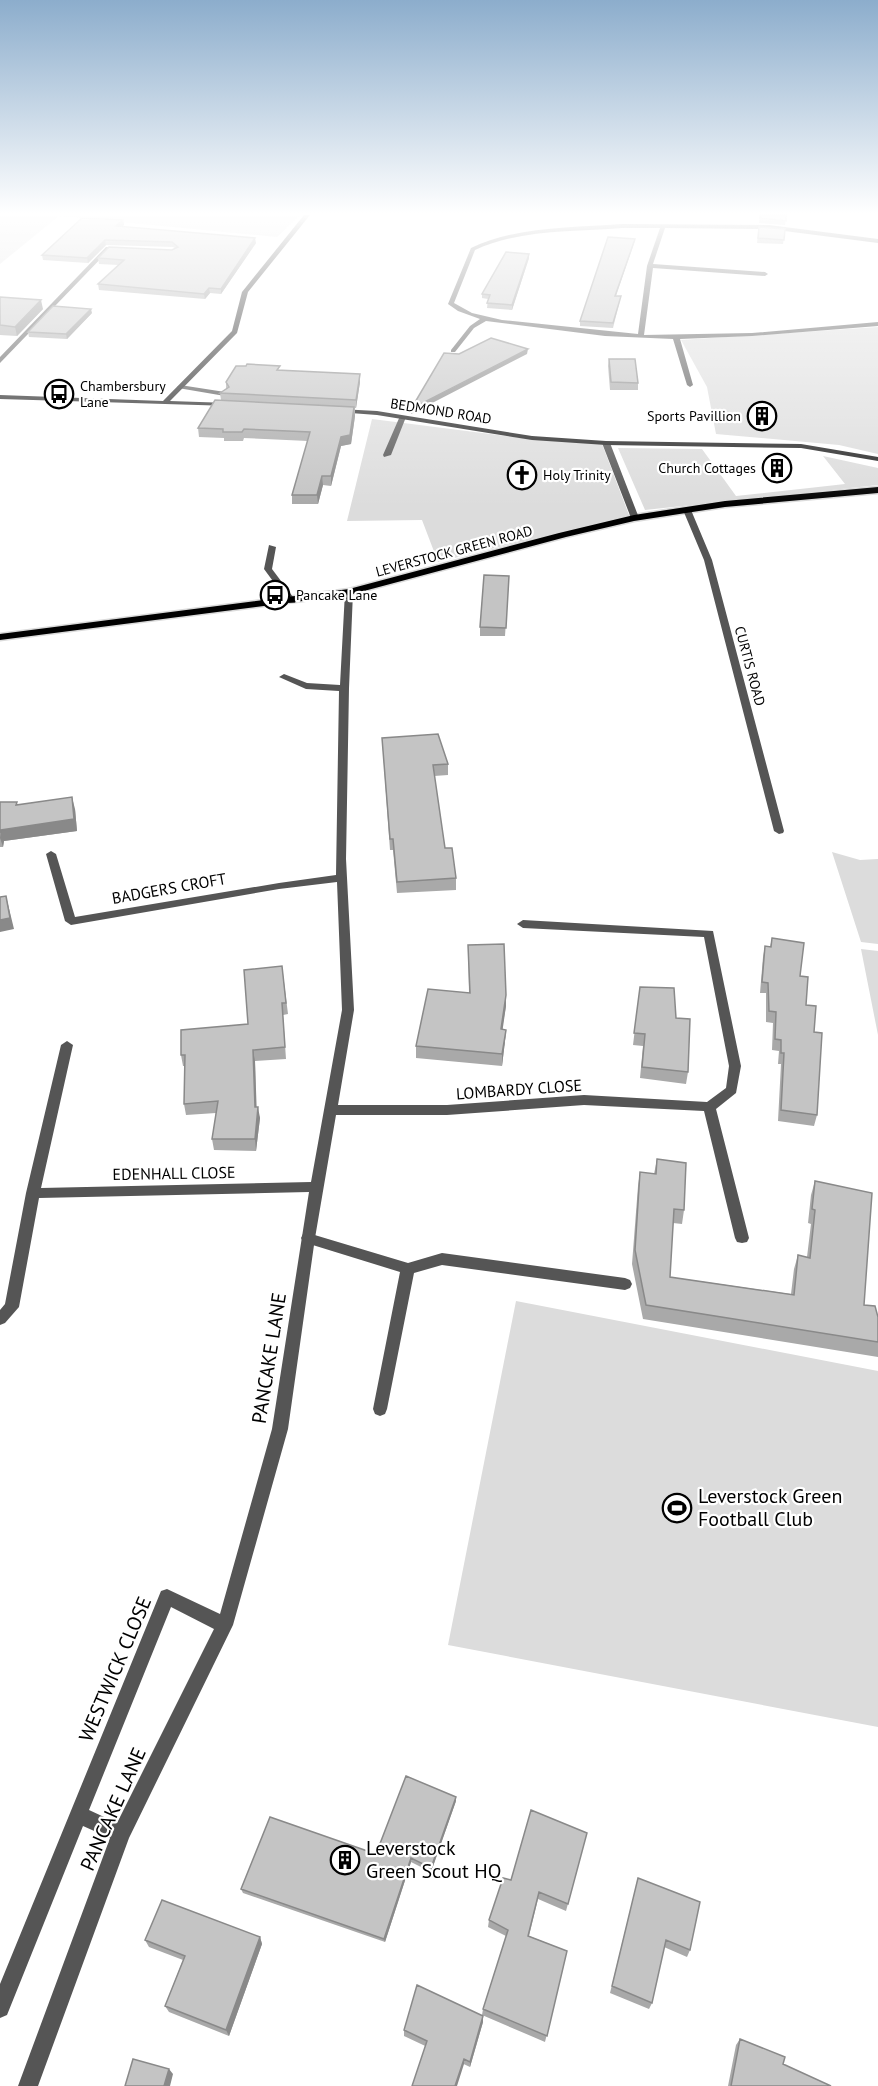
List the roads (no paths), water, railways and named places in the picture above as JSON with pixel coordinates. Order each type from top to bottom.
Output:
[{"type":"main road","name":"LEVERSTOCK GREEN ROAD","points":[[0,637],[349,592],[397,582],[580,530],[635,518],[687,510],[878,490]]},
{"type":"street","points":[[0,360],[45,312]]},
{"type":"street","points":[[165,402],[235,332],[240,312]]},
{"type":"street","points":[[464,312],[484,319],[564,330],[676,338],[749,335],[878,324]]},
{"type":"street","points":[[641,336],[644,312]]},
{"type":"street","points":[[453,351],[472,327],[484,319]]},
{"type":"street","points":[[676,338],[690,386]]},
{"type":"street","points":[[180,387],[225,394]]},
{"type":"street","points":[[0,397],[235,406]]},
{"type":"street","name":"BEDMOND ROAD","points":[[330,411],[402,417],[532,438],[606,443],[801,446],[878,459]]},
{"type":"street","points":[[387,455],[402,417]]},
{"type":"street","points":[[606,443],[635,518]]},
{"type":"street","name":"CURTIS ROAD","points":[[687,510],[708,560],[779,831]]},
{"type":"street","points":[[272,547],[268,569],[292,601]]},
{"type":"street","name":"PANCAKE LANE","points":[[28,2086],[121,1834],[225,1626],[280,1429],[308,1238],[348,1010],[342,878],[344,688],[349,592]]},
{"type":"street","points":[[284,677],[306,687],[344,688]]},
{"type":"street","name":"BADGERS CROFT","points":[[51,854],[71,921],[279,886],[342,878]]},
{"type":"street","points":[[523,924],[709,934],[735,1066],[732,1090],[709,1107],[742,1238]]},
{"type":"street","points":[[0,1319],[12,1307],[33,1193],[67,1045]]},
{"type":"street","name":"LOMBARDY CLOSE","points":[[331,1110],[447,1110],[584,1100],[709,1107]]},
{"type":"street","name":"EDENHALL CLOSE","points":[[33,1193],[317,1187]]},
{"type":"street","points":[[308,1238],[408,1269],[442,1259],[625,1284]]},
{"type":"street","points":[[380,1409],[408,1269]]},
{"type":"street","name":"WESTWICK CLOSE","points":[[0,2008],[167,1597],[225,1626]]},
{"type":"street","points":[[80,1815],[121,1834]]},
{"type":"place","name":"Chambersbury Lane","points":[[59,394]]},
{"type":"place","name":"Sports Pavillion","points":[[762,416]]},
{"type":"place","name":"Church Cottages","points":[[777,468]]},
{"type":"place","name":"Holy Trinity","points":[[522,475]]},
{"type":"place","name":"Pancake Lane","points":[[275,595]]},
{"type":"place","name":"Leverstock Green Football Club","points":[[677,1508]]},
{"type":"place","name":"Leverstock Green Scout HQ","points":[[345,1860]]}]
